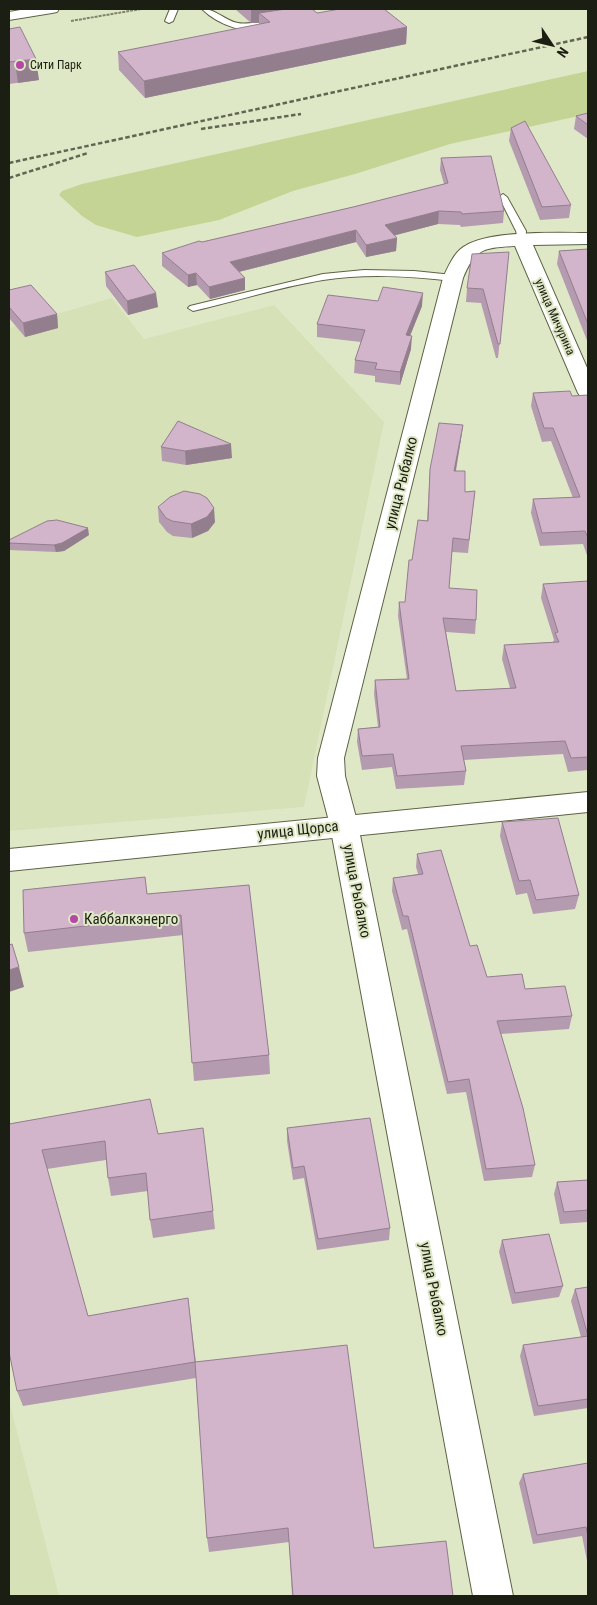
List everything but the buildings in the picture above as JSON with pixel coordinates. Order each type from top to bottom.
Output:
[{"type":"street","points":[[9,16],[52,9]]},
{"type":"street","name":"улица Рыбалко","points":[[493,1596],[344,825],[330,776],[331,758],[453,278],[464,255],[473,248],[489,243],[588,238]]},
{"type":"street","name":"улица Мичурина","points":[[522,242],[588,392]]},
{"type":"street","name":"улица Щорса","points":[[9,860],[588,802]]},
{"type":"lane","points":[[169,21],[174,9]]},
{"type":"lane","points":[[206,9],[217,18],[238,27],[276,23]]},
{"type":"lane","points":[[503,197],[521,231],[522,242]]},
{"type":"lane","points":[[193,308],[323,277],[364,273],[414,274],[453,278]]},
{"type":"path","points":[[65,22],[141,9]]},
{"type":"shaded area","points":[[588,71],[588,114],[450,144],[293,191],[219,220],[137,237],[96,225],[82,216],[59,195],[62,191],[82,184]]},
{"type":"shaded area","points":[[112,298],[144,339],[274,305],[384,422],[304,807],[9,831],[9,328]]},
{"type":"shaded area","points":[[9,1401],[59,1596],[9,1596]]},
{"type":"railway","points":[[9,163],[588,37]]},
{"type":"railway","points":[[201,129],[301,114]]},
{"type":"railway","points":[[9,178],[88,153]]},
{"type":"place","name":"Сити Парк","points":[[20,65]]},
{"type":"place","name":"Каббалкэнерго","points":[[74,919]]}]
